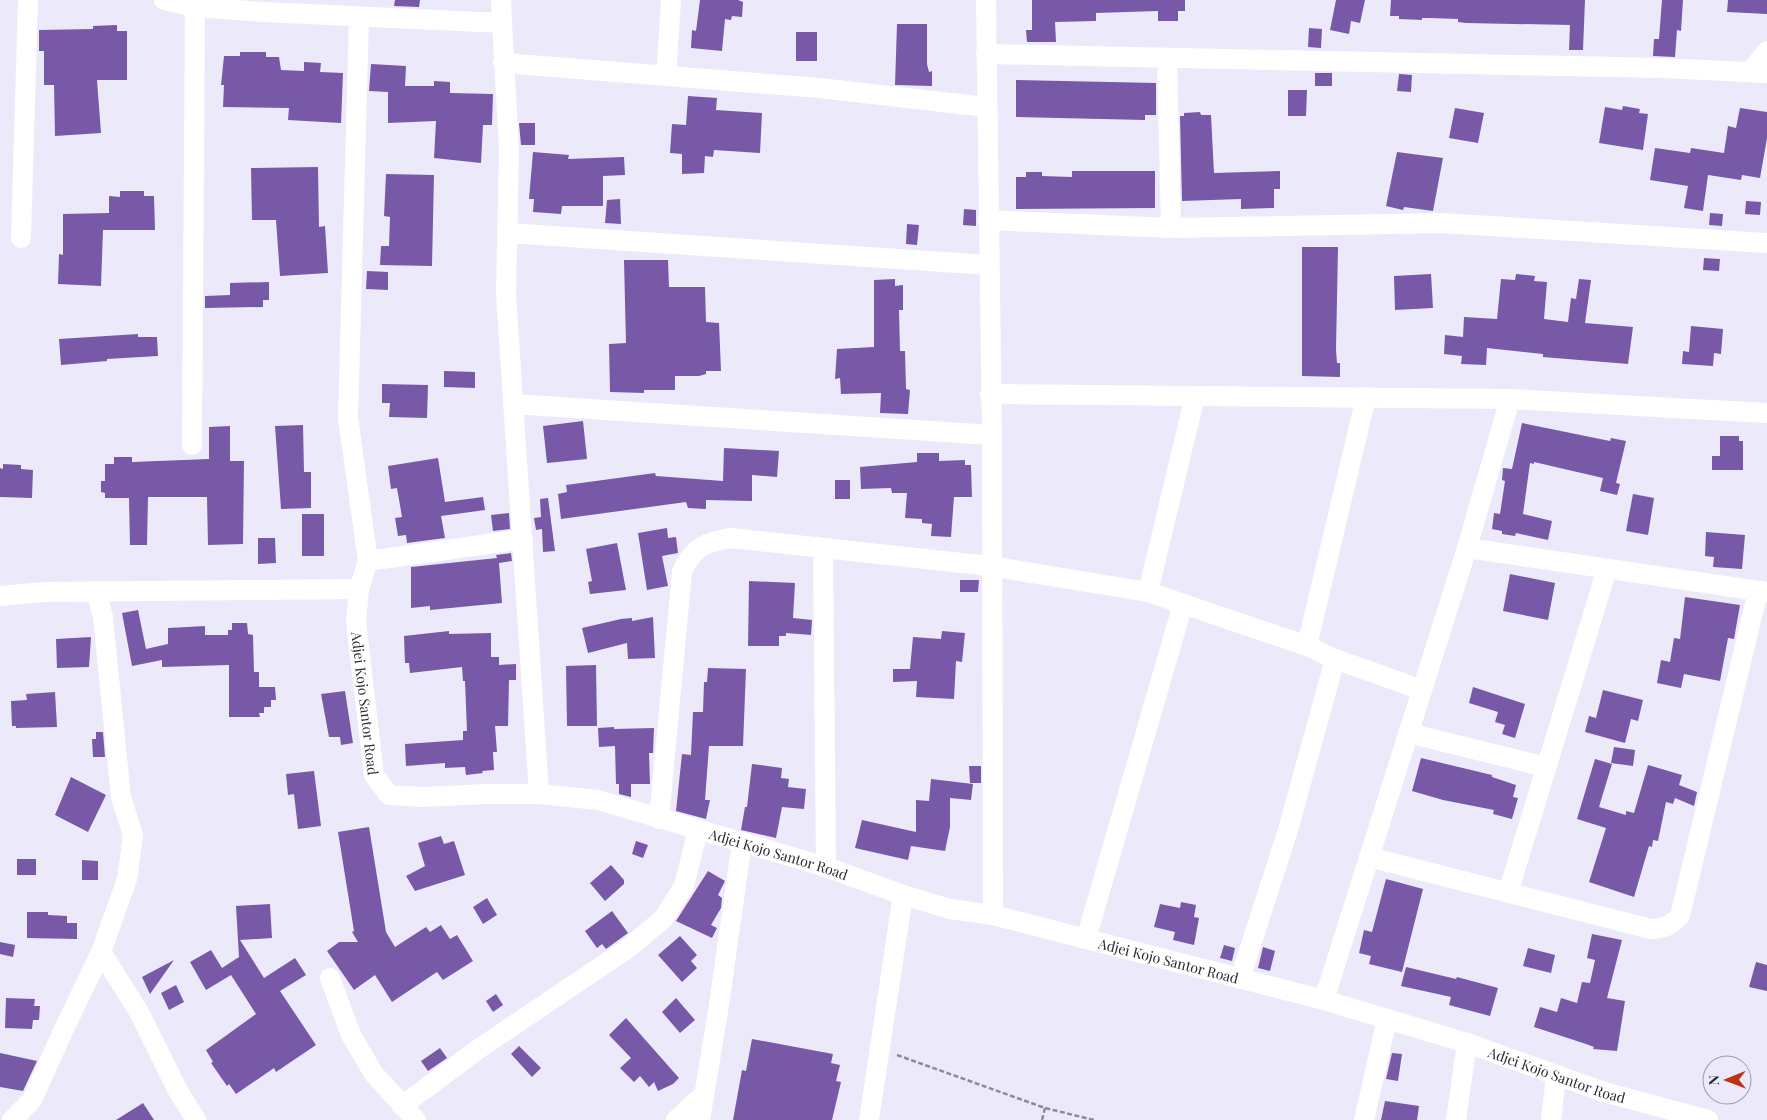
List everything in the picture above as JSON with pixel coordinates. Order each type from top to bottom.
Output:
[{"type":"street","points":[[21,238],[28,0]]},
{"type":"street","points":[[164,0],[194,7],[359,18],[502,23]]},
{"type":"street","points":[[501,0],[509,148],[506,294],[539,794]]},
{"type":"street","points":[[666,76],[671,0]]},
{"type":"street","points":[[986,0],[992,435],[990,566],[992,915]]},
{"type":"street","points":[[192,445],[194,7]]},
{"type":"street","points":[[0,596],[96,591],[359,589],[368,561],[348,418],[359,18]]},
{"type":"street","points":[[986,54],[1663,68],[1759,73],[1767,51]]},
{"type":"street","points":[[1167,58],[1171,228]]},
{"type":"street","points":[[503,63],[819,88],[986,107]]},
{"type":"street","points":[[988,220],[1171,228],[1441,223],[1767,243]]},
{"type":"street","points":[[508,234],[989,266]]},
{"type":"street","points":[[990,394],[1510,399],[1767,413]]},
{"type":"street","points":[[1148,592],[1196,396]]},
{"type":"street","points":[[1306,646],[1366,397]]},
{"type":"street","points":[[1324,1000],[1467,548],[1510,399]]},
{"type":"street","points":[[512,404],[992,435]]},
{"type":"street","points":[[659,820],[682,572],[689,556],[713,541],[731,538],[990,566],[1148,592],[1306,646],[1335,660],[1422,690]]},
{"type":"street","points":[[368,561],[523,539]]},
{"type":"street","points":[[823,548],[826,867]]},
{"type":"street","points":[[1369,858],[1651,930],[1662,929],[1673,924],[1680,916],[1762,592],[1467,548]]},
{"type":"street","points":[[1508,893],[1607,569]]},
{"type":"street","name":"Adjei Kojo Santor Road","points":[[359,589],[356,622],[374,775],[389,795],[424,797],[539,794],[598,800],[659,820],[826,867],[903,896],[950,909],[992,915],[1324,1000],[1467,1043],[1556,1076],[1708,1120]]},
{"type":"street","points":[[12,1120],[32,1100],[101,952],[127,879],[133,835],[121,797],[103,617],[96,591]]},
{"type":"street","points":[[1086,939],[1183,604]]},
{"type":"street","points":[[1240,979],[1288,830],[1335,660]]},
{"type":"street","points":[[1408,733],[1546,767]]},
{"type":"street","points":[[402,1106],[477,1050],[628,949],[663,919],[684,886],[698,830]]},
{"type":"street","points":[[700,1120],[719,1005],[742,842]]},
{"type":"street","points":[[869,1120],[903,896]]},
{"type":"street","points":[[101,952],[139,1012],[178,1091],[196,1120]]},
{"type":"street","points":[[330,978],[351,1036],[374,1074],[416,1120]]},
{"type":"street","points":[[1364,1120],[1387,1019]]},
{"type":"street","points":[[1456,1120],[1467,1043]]},
{"type":"street","points":[[1551,1120],[1556,1076]]},
{"type":"street","points":[[676,1120],[703,1094]]},
{"type":"path","points":[[879,1048],[1045,1108],[1094,1120]]},
{"type":"path","points":[[1042,1120],[1045,1108]]},
{"type":"building","points":[[395,0],[420,0],[419,7],[394,6]]},
{"type":"building","points":[[700,0],[738,0],[743,2],[742,17],[732,16],[731,20],[725,19],[722,51],[691,48],[692,30],[696,31]]},
{"type":"building","points":[[1032,0],[1185,0],[1185,11],[1178,11],[1178,21],[1158,21],[1158,11],[1096,13],[1096,21],[1055,22],[1056,42],[1027,42],[1026,30],[1032,30]]},
{"type":"building","points":[[1336,0],[1365,0],[1360,23],[1351,21],[1349,34],[1330,30]]},
{"type":"building","points":[[1391,0],[1585,0],[1583,50],[1569,50],[1570,25],[1466,23],[1458,22],[1458,19],[1430,18],[1422,18],[1422,20],[1399,19],[1399,16],[1390,16]]},
{"type":"building","points":[[1662,0],[1683,0],[1681,31],[1677,30],[1675,57],[1653,56],[1654,39],[1659,39]]},
{"type":"building","points":[[1728,0],[1767,0],[1767,14],[1727,12]]},
{"type":"building","points":[[897,24],[927,24],[927,64],[929,72],[932,71],[932,86],[895,85]]},
{"type":"building","points":[[117,25],[117,31],[127,31],[127,80],[97,80],[101,133],[55,136],[54,85],[44,85],[44,51],[39,51],[39,30],[93,29],[93,26]]},
{"type":"building","points":[[1309,28],[1322,29],[1321,48],[1308,47]]},
{"type":"building","points":[[796,32],[817,32],[817,61],[796,61]]},
{"type":"building","points":[[240,52],[266,52],[266,57],[279,57],[281,70],[304,71],[304,62],[321,63],[320,72],[343,73],[341,123],[288,120],[289,108],[223,107],[224,85],[221,85],[224,56],[240,56]]},
{"type":"building","points":[[371,64],[406,66],[405,86],[434,86],[434,81],[450,82],[450,93],[493,94],[492,125],[483,125],[481,163],[434,158],[436,121],[388,123],[388,92],[369,91]]},
{"type":"building","points":[[1315,73],[1332,73],[1332,86],[1315,86]]},
{"type":"building","points":[[1399,74],[1412,75],[1411,92],[1397,91]]},
{"type":"building","points":[[1016,80],[1156,83],[1156,115],[1145,115],[1145,120],[1016,117]]},
{"type":"building","points":[[1288,90],[1307,90],[1306,116],[1288,116]]},
{"type":"building","points":[[688,96],[717,98],[716,110],[762,113],[760,153],[714,150],[713,157],[705,156],[704,173],[682,174],[682,154],[670,153],[672,124],[686,125]]},
{"type":"building","points":[[1623,106],[1640,109],[1639,113],[1648,114],[1643,150],[1599,143],[1605,107],[1622,110]]},
{"type":"building","points":[[1455,108],[1484,113],[1478,143],[1449,138]]},
{"type":"building","points":[[1740,108],[1767,112],[1767,138],[1760,178],[1742,175],[1741,180],[1708,175],[1703,211],[1684,208],[1688,186],[1650,180],[1655,148],[1690,153],[1691,148],[1724,153],[1728,126],[1736,128]]},
{"type":"building","points":[[1200,112],[1201,115],[1211,115],[1214,173],[1280,171],[1280,189],[1274,189],[1274,208],[1241,209],[1241,199],[1182,201],[1180,116],[1184,116],[1184,113]]},
{"type":"building","points":[[519,123],[535,123],[535,145],[521,145]]},
{"type":"building","points":[[533,152],[569,155],[568,159],[624,157],[625,175],[603,176],[603,206],[562,206],[561,214],[533,212],[534,199],[529,199]]},
{"type":"building","points":[[1397,152],[1443,158],[1433,211],[1404,207],[1403,210],[1386,206]]},
{"type":"building","points":[[318,167],[319,227],[325,226],[328,273],[280,276],[276,220],[252,220],[251,168]]},
{"type":"building","points":[[1072,171],[1155,171],[1155,208],[1016,209],[1016,177],[1026,177],[1026,172],[1042,172],[1042,176],[1072,177]]},
{"type":"building","points":[[386,174],[434,175],[432,266],[380,265],[381,246],[389,246],[390,217],[384,216]]},
{"type":"building","points":[[120,191],[144,191],[144,196],[154,196],[155,230],[103,230],[101,286],[58,284],[59,254],[63,255],[63,214],[109,213],[109,196],[120,197]]},
{"type":"building","points":[[620,199],[621,224],[605,223],[607,200]]},
{"type":"building","points":[[1746,201],[1761,202],[1760,215],[1745,214]]},
{"type":"building","points":[[964,209],[976,210],[976,226],[963,225]]},
{"type":"building","points":[[1710,213],[1723,214],[1722,226],[1709,225]]},
{"type":"building","points":[[907,224],[919,225],[917,245],[906,244]]},
{"type":"building","points":[[1302,247],[1338,247],[1336,350],[1337,363],[1340,363],[1340,377],[1302,376]]},
{"type":"building","points":[[1704,258],[1720,259],[1719,271],[1703,270]]},
{"type":"building","points":[[624,260],[668,260],[669,287],[705,287],[706,322],[719,323],[721,371],[706,371],[706,374],[699,376],[675,376],[675,390],[644,390],[644,393],[610,392],[609,344],[626,343]]},
{"type":"building","points":[[367,271],[388,272],[388,290],[366,289]]},
{"type":"building","points":[[1431,274],[1433,308],[1395,310],[1394,276]]},
{"type":"building","points":[[1516,274],[1535,276],[1534,281],[1547,282],[1544,319],[1568,322],[1571,298],[1576,299],[1579,279],[1591,280],[1585,323],[1633,327],[1628,364],[1543,357],[1543,354],[1487,348],[1486,365],[1461,364],[1462,356],[1444,354],[1445,335],[1463,337],[1464,317],[1497,319],[1501,279],[1515,280]]},
{"type":"building","points":[[895,279],[895,286],[903,285],[903,310],[899,310],[900,351],[905,351],[906,389],[910,390],[908,414],[880,413],[881,393],[841,394],[840,378],[835,379],[837,349],[874,347],[874,280]]},
{"type":"building","points":[[269,282],[269,300],[263,300],[263,307],[205,308],[205,296],[230,295],[230,283]]},
{"type":"building","points":[[1691,326],[1723,329],[1721,354],[1714,353],[1713,366],[1682,364],[1683,351],[1689,352]]},
{"type":"building","points":[[138,334],[138,337],[157,337],[158,356],[107,359],[107,361],[61,365],[59,339]]},
{"type":"building","points":[[444,371],[475,372],[475,388],[444,387]]},
{"type":"building","points":[[382,384],[428,385],[427,418],[389,417],[390,403],[382,403]]},
{"type":"building","points":[[583,421],[587,459],[547,463],[543,426]]},
{"type":"building","points":[[1522,423],[1610,441],[1611,438],[1626,441],[1616,483],[1620,484],[1617,495],[1600,491],[1603,478],[1534,462],[1534,464],[1530,463],[1523,514],[1552,521],[1548,540],[1516,533],[1515,536],[1502,534],[1502,531],[1492,529],[1494,513],[1500,514],[1505,481],[1502,480],[1503,468],[1512,469]]},
{"type":"building","points":[[303,425],[304,472],[311,472],[311,508],[281,509],[275,426]]},
{"type":"building","points":[[230,426],[230,461],[244,461],[243,544],[208,545],[207,497],[148,497],[147,545],[130,545],[129,498],[105,498],[105,493],[101,492],[101,481],[105,481],[105,464],[114,464],[114,457],[132,457],[132,462],[209,459],[209,427]]},
{"type":"building","points":[[1720,436],[1739,436],[1739,441],[1743,441],[1743,470],[1712,470],[1712,456],[1720,456]]},
{"type":"building","points":[[724,448],[779,451],[777,477],[752,475],[752,501],[706,500],[706,509],[688,508],[686,502],[561,519],[558,494],[567,492],[566,485],[655,473],[656,476],[723,481]]},
{"type":"building","points":[[917,453],[939,453],[939,461],[965,460],[965,465],[971,465],[972,497],[954,497],[951,537],[931,536],[932,524],[922,523],[922,519],[905,518],[907,493],[892,493],[891,488],[861,489],[860,467],[917,462]]},
{"type":"building","points":[[438,458],[445,502],[483,497],[485,510],[441,516],[445,538],[407,543],[406,535],[398,536],[395,518],[402,517],[397,488],[391,489],[388,466]]},
{"type":"building","points":[[3,464],[21,465],[21,469],[33,470],[32,498],[0,497],[0,468],[3,469]]},
{"type":"building","points":[[835,480],[850,480],[850,499],[835,499]]},
{"type":"building","points":[[1633,494],[1654,498],[1648,535],[1626,531]]},
{"type":"building","points":[[548,498],[555,551],[543,552],[542,529],[536,530],[534,518],[541,517],[540,499]]},
{"type":"building","points":[[509,513],[510,529],[493,531],[491,515]]},
{"type":"building","points":[[302,514],[324,514],[324,556],[302,556]]},
{"type":"building","points":[[667,528],[668,538],[676,537],[678,553],[662,556],[668,586],[647,590],[638,533]]},
{"type":"building","points":[[1706,532],[1745,535],[1742,569],[1713,567],[1714,557],[1705,556]]},
{"type":"building","points":[[258,538],[275,538],[276,563],[258,564]]},
{"type":"building","points":[[617,543],[626,590],[590,594],[588,582],[592,581],[586,549]]},
{"type":"building","points":[[511,553],[512,561],[499,563],[502,603],[430,610],[430,606],[411,608],[411,567],[497,558],[496,555]]},
{"type":"building","points":[[1510,574],[1555,583],[1548,620],[1503,611]]},
{"type":"building","points":[[960,580],[979,580],[978,592],[960,592]]},
{"type":"building","points":[[749,581],[795,583],[793,618],[812,620],[811,635],[786,633],[786,636],[779,636],[779,646],[748,646]]},
{"type":"building","points":[[1685,597],[1740,605],[1734,639],[1728,638],[1720,681],[1684,674],[1681,688],[1657,683],[1661,660],[1670,662],[1674,638],[1680,639]]},
{"type":"building","points":[[138,610],[146,649],[168,644],[168,628],[205,626],[205,635],[228,635],[228,630],[232,630],[232,623],[247,623],[248,634],[253,635],[254,672],[259,672],[259,687],[275,687],[276,700],[271,700],[271,707],[264,707],[264,713],[259,713],[260,717],[229,717],[229,665],[162,667],[162,660],[132,666],[122,613]]},
{"type":"building","points":[[653,617],[655,658],[628,659],[627,643],[588,653],[582,628],[621,619],[632,618],[632,621]]},
{"type":"building","points":[[449,631],[449,634],[491,633],[491,657],[499,657],[499,665],[516,664],[516,680],[509,680],[508,726],[495,726],[497,752],[493,752],[494,770],[466,775],[465,767],[445,768],[445,763],[406,766],[405,744],[463,740],[463,731],[467,731],[465,681],[463,681],[462,667],[410,673],[409,663],[405,663],[404,636]]},
{"type":"building","points":[[942,631],[965,633],[962,662],[956,661],[954,699],[916,697],[917,681],[893,682],[893,669],[910,669],[913,637],[941,639]]},
{"type":"building","points":[[91,637],[89,667],[57,668],[56,639]]},
{"type":"building","points":[[596,665],[597,726],[567,726],[566,666]]},
{"type":"building","points":[[708,668],[746,669],[743,746],[709,746],[705,800],[710,800],[706,819],[676,811],[682,754],[691,755],[693,712],[703,712],[704,682],[707,682]]},
{"type":"building","points":[[1473,687],[1525,704],[1515,738],[1502,734],[1505,725],[1495,722],[1498,712],[1469,703]]},
{"type":"building","points":[[1603,690],[1643,700],[1638,721],[1631,719],[1625,743],[1585,732],[1589,716],[1596,718]]},
{"type":"building","points":[[345,691],[353,743],[341,745],[340,737],[329,737],[321,694]]},
{"type":"building","points":[[55,692],[57,727],[16,728],[16,726],[12,726],[11,701],[27,700],[26,694]]},
{"type":"building","points":[[614,727],[614,729],[654,728],[653,753],[649,753],[650,784],[631,784],[631,797],[619,794],[619,784],[616,784],[615,746],[599,747],[598,728]]},
{"type":"building","points":[[96,732],[103,732],[105,757],[93,757],[92,739],[96,739]]},
{"type":"building","points":[[1614,747],[1635,750],[1633,766],[1611,763]]},
{"type":"building","points":[[1421,758],[1492,775],[1492,777],[1516,785],[1513,797],[1518,798],[1512,819],[1493,814],[1494,810],[1443,800],[1412,791]]},
{"type":"building","points":[[1595,759],[1612,764],[1599,807],[1626,815],[1626,811],[1634,813],[1648,765],[1682,775],[1679,785],[1697,792],[1694,806],[1675,798],[1673,804],[1666,802],[1658,841],[1653,840],[1652,847],[1649,846],[1634,897],[1589,882],[1606,828],[1577,819]]},
{"type":"building","points":[[752,764],[782,768],[781,778],[789,779],[788,787],[806,789],[804,809],[782,807],[776,838],[741,830],[745,807],[747,807]]},
{"type":"building","points":[[969,766],[981,766],[981,783],[970,783]]},
{"type":"building","points":[[314,771],[321,826],[298,829],[294,794],[288,795],[286,774]]},
{"type":"building","points":[[71,777],[106,795],[88,832],[55,815]]},
{"type":"building","points":[[931,779],[973,784],[971,800],[950,798],[950,827],[945,851],[911,846],[908,860],[855,848],[862,820],[916,832],[916,800],[929,801]]},
{"type":"building","points":[[369,827],[386,932],[395,947],[426,927],[430,932],[441,925],[450,939],[457,935],[473,961],[443,980],[437,972],[392,1002],[375,975],[354,990],[327,951],[339,942],[358,942],[352,932],[354,931],[338,832]]},
{"type":"building","points":[[441,836],[444,844],[454,841],[465,875],[415,891],[406,876],[425,866],[418,843]]},
{"type":"building","points":[[636,841],[648,845],[643,858],[632,854]]},
{"type":"building","points":[[17,859],[36,859],[36,875],[17,875]]},
{"type":"building","points":[[82,860],[98,861],[98,880],[82,880]]},
{"type":"building","points":[[611,865],[624,880],[624,884],[605,901],[590,883]]},
{"type":"building","points":[[708,871],[725,881],[718,895],[722,898],[721,908],[711,925],[717,928],[712,938],[676,921]]},
{"type":"building","points":[[1386,879],[1423,889],[1402,972],[1369,964],[1371,956],[1359,953],[1364,930],[1372,932]]},
{"type":"building","points":[[487,898],[497,915],[483,924],[473,907]]},
{"type":"building","points":[[1181,902],[1196,905],[1194,917],[1199,918],[1194,945],[1173,940],[1175,932],[1154,927],[1160,904],[1180,908]]},
{"type":"building","points":[[270,904],[272,938],[240,940],[264,978],[295,958],[306,975],[280,991],[316,1045],[276,1072],[274,1068],[236,1094],[229,1084],[227,1086],[211,1063],[213,1062],[206,1050],[256,1014],[231,975],[206,990],[190,962],[211,950],[222,968],[239,957],[236,906]]},
{"type":"building","points":[[612,911],[628,933],[606,949],[602,944],[597,948],[585,931]]},
{"type":"building","points":[[27,912],[48,912],[48,915],[67,916],[67,923],[77,923],[77,939],[27,938]]},
{"type":"building","points":[[1592,934],[1622,940],[1607,998],[1625,1001],[1617,1051],[1593,1049],[1594,1047],[1586,1044],[1534,1027],[1540,1007],[1557,1012],[1561,998],[1577,1003],[1582,982],[1590,983],[1595,960],[1587,958]]},
{"type":"building","points":[[680,936],[697,955],[691,961],[697,968],[682,982],[658,955]]},
{"type":"building","points":[[0,942],[15,945],[13,957],[0,954]]},
{"type":"building","points":[[1224,945],[1235,948],[1232,961],[1220,958]]},
{"type":"building","points":[[1263,947],[1275,951],[1270,971],[1258,968]]},
{"type":"building","points":[[1528,948],[1555,955],[1551,973],[1523,966]]},
{"type":"building","points":[[174,960],[150,994],[142,977]]},
{"type":"building","points":[[1756,962],[1767,965],[1767,991],[1749,987]]},
{"type":"building","points":[[1406,967],[1456,979],[1457,977],[1498,988],[1490,1016],[1449,1005],[1451,997],[1401,986]]},
{"type":"building","points":[[176,985],[184,1002],[169,1010],[161,993]]},
{"type":"building","points":[[496,994],[503,1005],[493,1012],[486,1001]]},
{"type":"building","points":[[6,998],[35,999],[34,1006],[40,1006],[39,1020],[33,1020],[32,1029],[5,1028]]},
{"type":"building","points":[[676,998],[695,1020],[680,1033],[662,1012]]},
{"type":"building","points":[[626,1018],[679,1078],[673,1084],[658,1091],[654,1082],[649,1087],[640,1076],[634,1082],[620,1068],[631,1058],[609,1035]]},
{"type":"building","points":[[752,1039],[833,1054],[831,1063],[840,1065],[836,1081],[841,1082],[832,1120],[733,1120],[742,1070],[746,1071]]},
{"type":"building","points":[[519,1046],[541,1068],[532,1077],[511,1054]]},
{"type":"building","points":[[440,1048],[447,1058],[428,1071],[421,1061]]},
{"type":"building","points":[[0,1053],[37,1061],[23,1091],[0,1087]]},
{"type":"building","points":[[1392,1053],[1402,1054],[1398,1081],[1386,1079]]},
{"type":"building","points":[[1385,1101],[1419,1106],[1417,1120],[1381,1120]]},
{"type":"building","points":[[143,1103],[154,1120],[116,1120]]}]
